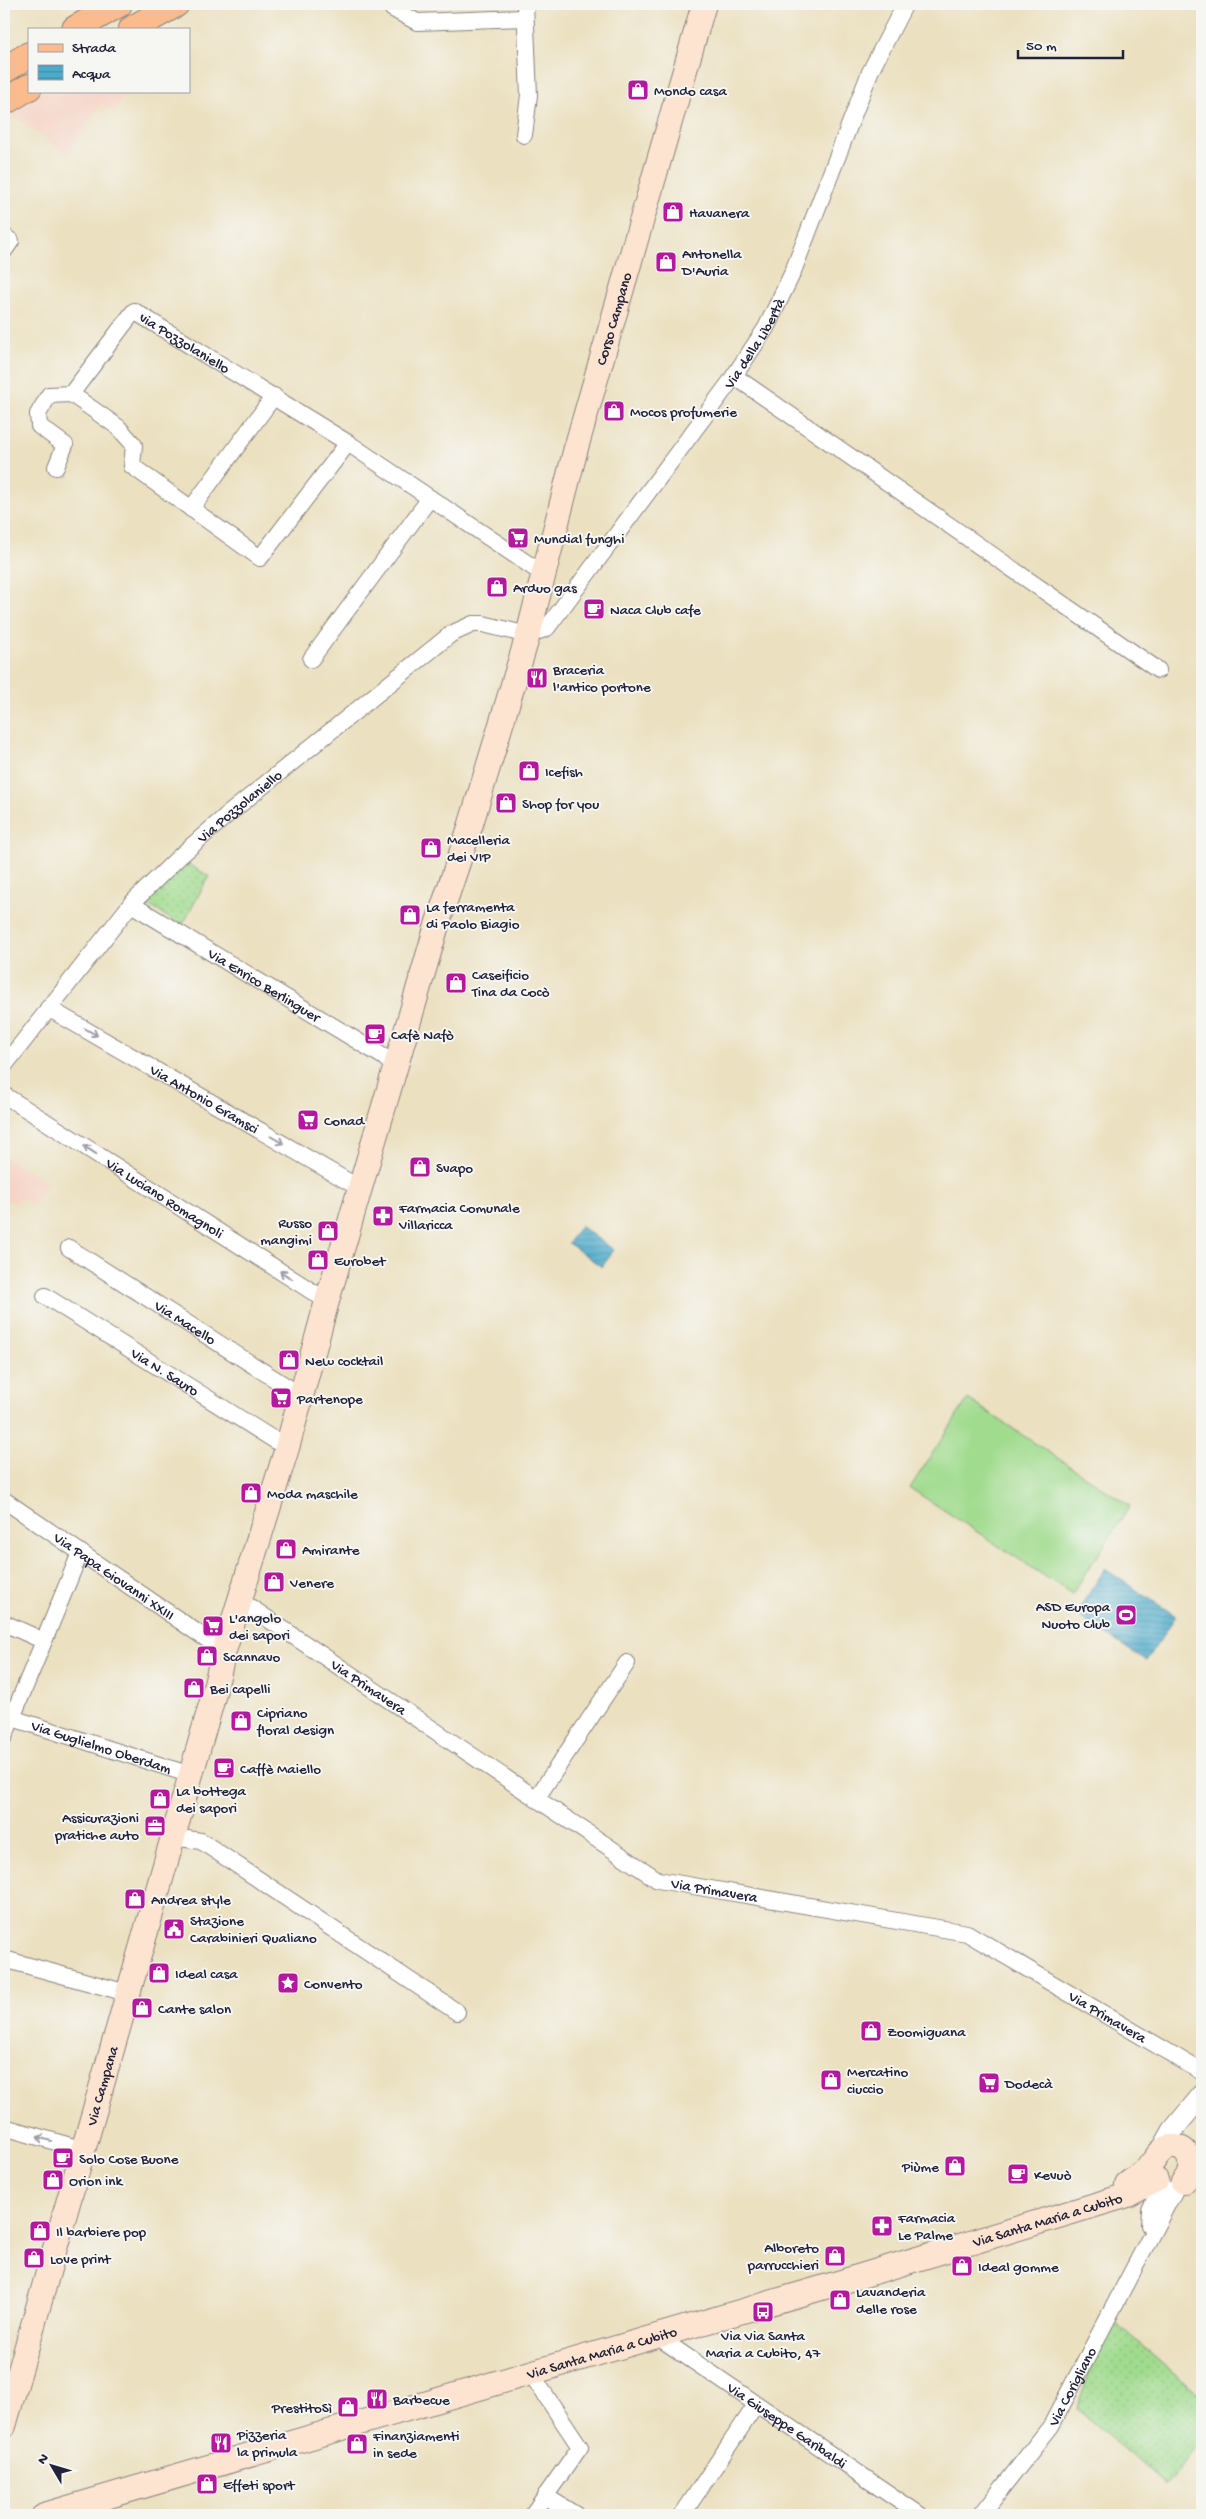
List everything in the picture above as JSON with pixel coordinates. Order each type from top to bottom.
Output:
[{"type":"main road","points":[[77,28],[119,4]]},
{"type":"main road","points":[[134,28],[176,4]]},
{"type":"main road","name":"Corso Campano","points":[[361,1189],[396,1067],[528,635],[576,448],[704,4]]},
{"type":"main road","points":[[4,70],[28,57]]},
{"type":"main road","points":[[4,102],[28,88]]},
{"type":"main road","name":"Via Campana","points":[[6,2415],[84,2150],[127,1993],[191,1775],[224,1652],[287,1448],[300,1395],[361,1189]]},
{"type":"main road","points":[[1094,2206],[1117,2192],[1177,2169]]},
{"type":"main road","name":"Via Santa Maria a Cubito","points":[[44,2515],[1094,2206],[1128,2195],[1177,2169]]},
{"type":"street","points":[[394,4],[393,9],[418,22],[525,11],[528,95],[524,135]]},
{"type":"street","name":"Via della Libertà","points":[[528,635],[547,628],[734,376],[766,328],[781,300],[870,72],[905,4]]},
{"type":"street","points":[[4,236],[11,241],[4,251]]},
{"type":"street","name":"via Pozzolaniello","points":[[71,394],[134,311],[348,443],[543,574]]},
{"type":"street","points":[[734,376],[1158,670]]},
{"type":"street","points":[[56,467],[65,445],[39,426],[38,414],[49,395],[71,394],[118,427],[134,446],[132,466],[260,558],[348,443]]},
{"type":"street","points":[[191,508],[274,396]]},
{"type":"street","points":[[311,659],[430,498]]},
{"type":"street","name":"Via Pozzolaniello","points":[[4,1066],[131,904],[179,857],[227,816],[450,634],[473,624],[483,624],[528,635]]},
{"type":"street","name":"Via Enrico Berlinguer","points":[[131,904],[384,1057],[396,1067]]},
{"type":"street","name":"Via Antonio Gramsci","points":[[48,1008],[361,1189]]},
{"type":"street","name":"Via Luciano Romagnoli","points":[[4,1095],[327,1301]]},
{"type":"street","name":"Via Macello","points":[[69,1248],[300,1395]]},
{"type":"street","name":"Via N. Sauro","points":[[45,1296],[287,1448]]},
{"type":"street","name":"Via Papa Giovanni XXIII","points":[[4,1500],[224,1652]]},
{"type":"street","name":"Via Guglielmo Oberdam","points":[[4,1737],[80,1553]]},
{"type":"street","name":"Via Primavera","points":[[241,1601],[658,1880],[967,1933],[1202,2072]]},
{"type":"street","points":[[4,1623],[44,1641]]},
{"type":"street","points":[[536,1799],[627,1663]]},
{"type":"street","name":"Via Guglielmo Oberdam","points":[[12,1718],[191,1775]]},
{"type":"street","points":[[173,1837],[201,1841],[457,2012]]},
{"type":"street","points":[[4,1959],[127,1993]]},
{"type":"street","points":[[1144,2246],[1150,2210],[1177,2169],[1173,2130],[1202,2095]]},
{"type":"street","points":[[1144,2246],[1177,2169],[1188,2126],[1202,2100]]},
{"type":"street","points":[[4,2127],[84,2150]]},
{"type":"street","points":[[1128,2195],[1140,2199],[1150,2210]]},
{"type":"street","name":"Via Corigliano","points":[[981,2515],[1051,2426],[1070,2394],[1144,2246]]},
{"type":"street","name":"Via Giuseppe Garibaldi","points":[[655,2336],[920,2515]]},
{"type":"street","points":[[530,2372],[580,2447],[532,2515]]},
{"type":"street","points":[[682,2515],[756,2405]]},
{"type":"street","points":[[546,2496],[576,2515]]},
{"type":"shaded area","points":[[41,92],[125,92],[113,112],[101,104],[67,154],[8,112]]},
{"type":"shaded area","points":[[4,1157],[47,1183],[34,1205],[20,1197],[15,1204],[4,1197]]},
{"type":"green space","points":[[182,861],[209,876],[182,926],[143,902]]},
{"type":"green space","points":[[968,1399],[1130,1506],[1072,1594],[910,1488]]},
{"type":"green space","points":[[1111,2319],[1202,2397],[1202,2439],[1166,2486],[1077,2409],[1095,2355]]},
{"type":"water","points":[[580,1226],[614,1250],[602,1267],[568,1243]]},
{"type":"water","name":"ASD Europa Nuoto Club","points":[[1105,1569],[1176,1616],[1146,1661],[1075,1614]]},
{"type":"place","name":"Mondo casa","points":[[638,90]]},
{"type":"place","name":"Havanera","points":[[673,212]]},
{"type":"place","name":"Antonella D'Auria","points":[[666,262]]},
{"type":"place","name":"Mocos profumerie","points":[[614,411]]},
{"type":"place","name":"Mundial funghi","points":[[518,538]]},
{"type":"place","name":"Arduo gas","points":[[497,587]]},
{"type":"place","name":"Naca Club cafe","points":[[594,609]]},
{"type":"place","name":"Braceria l'antico portone","points":[[537,678]]},
{"type":"place","name":"Icefish","points":[[529,771]]},
{"type":"place","name":"Shop for you","points":[[506,803]]},
{"type":"place","name":"Macelleria dei VIP","points":[[431,848]]},
{"type":"place","name":"La ferramenta di Paolo Biagio","points":[[410,915]]},
{"type":"place","name":"Caseificio Tina da Cocò","points":[[456,983]]},
{"type":"place","name":"Cafè Nafò","points":[[375,1034]]},
{"type":"place","name":"Conad","points":[[308,1120]]},
{"type":"place","name":"Svapo","points":[[420,1167]]},
{"type":"place","name":"Farmacia Comunale Villaricca","points":[[383,1216]]},
{"type":"place","name":"Russo mangimi","points":[[328,1231]]},
{"type":"place","name":"Eurobet","points":[[318,1260]]},
{"type":"place","name":"New cocktail","points":[[289,1360]]},
{"type":"place","name":"Partenope","points":[[281,1398]]},
{"type":"place","name":"Moda maschile","points":[[251,1493]]},
{"type":"place","name":"Amirante","points":[[286,1549]]},
{"type":"place","name":"Venere","points":[[274,1582]]},
{"type":"place","name":"ASD Europa Nuoto Club","points":[[1126,1615]]},
{"type":"place","name":"L'angolo dei sapori","points":[[213,1626]]},
{"type":"place","name":"Scannavo","points":[[207,1656]]},
{"type":"place","name":"Bei capelli","points":[[194,1688]]},
{"type":"place","name":"Cipriano floral design","points":[[241,1721]]},
{"type":"place","name":"Caffè Maiello","points":[[224,1768]]},
{"type":"place","name":"La bottega dei sapori","points":[[160,1799]]},
{"type":"place","name":"Assicurazioni pratiche auto","points":[[155,1826]]},
{"type":"place","name":"Andrea style","points":[[135,1899]]},
{"type":"place","name":"Stazione Carabinieri Qualiano","points":[[174,1929]]},
{"type":"place","name":"Ideal casa","points":[[159,1973]]},
{"type":"place","name":"Convento","points":[[288,1983]]},
{"type":"place","name":"Cante salon","points":[[142,2008]]},
{"type":"place","name":"Zoomiguana","points":[[871,2031]]},
{"type":"place","name":"Mercatino ciuccio","points":[[831,2080]]},
{"type":"place","name":"Dodecà","points":[[989,2083]]},
{"type":"place","name":"Solo Cose Buone","points":[[63,2158]]},
{"type":"place","name":"Piùme","points":[[955,2166]]},
{"type":"place","name":"Kevuò","points":[[1018,2174]]},
{"type":"place","name":"Orion ink","points":[[53,2180]]},
{"type":"place","name":"Farmacia Le Palme","points":[[882,2226]]},
{"type":"place","name":"Il barbiere pop","points":[[40,2231]]},
{"type":"place","name":"Alboreto parrucchieri","points":[[835,2256]]},
{"type":"place","name":"Love print","points":[[34,2258]]},
{"type":"place","name":"Ideal gomme","points":[[962,2266]]},
{"type":"place","name":"Lavanderia delle rose","points":[[840,2300]]},
{"type":"place","name":"Via Via Santa Maria a Cubito, 47","points":[[763,2312]]},
{"type":"place","name":"Barbecue","points":[[377,2399]]},
{"type":"place","name":"PrestitoSì","points":[[348,2407]]},
{"type":"place","name":"Pizzeria la primula","points":[[221,2443]]},
{"type":"place","name":"Finanziamenti in sede","points":[[357,2444]]},
{"type":"place","name":"Effeti sport","points":[[207,2484]]}]
